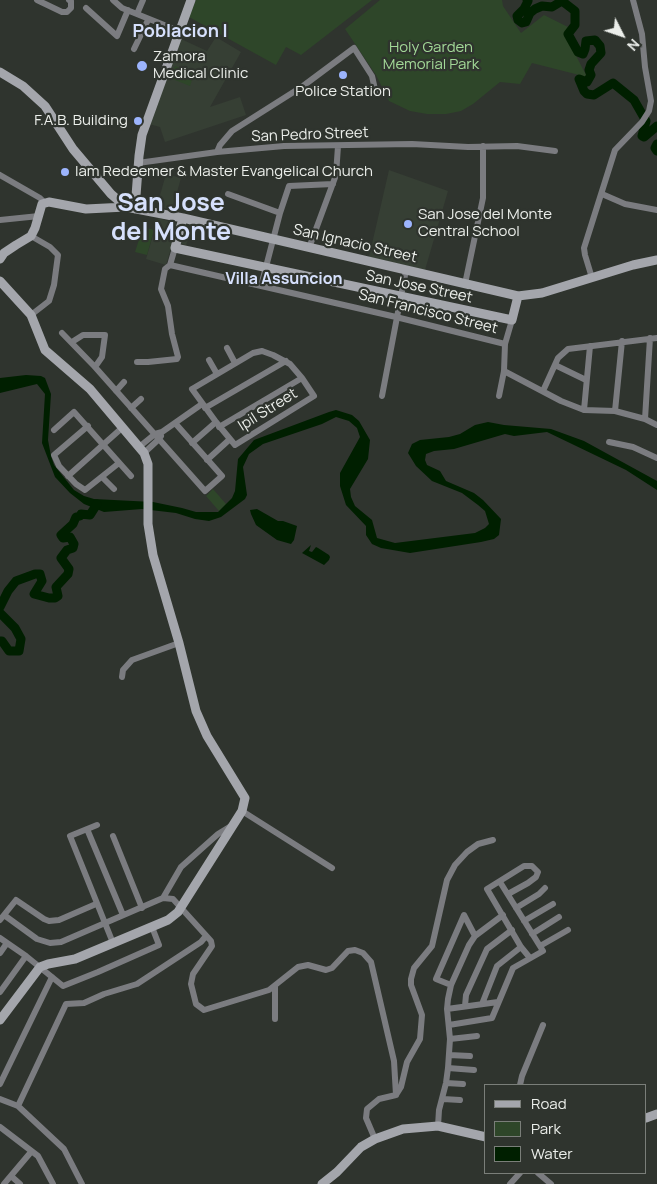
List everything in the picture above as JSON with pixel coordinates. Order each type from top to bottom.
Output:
[{"type":"main road","points":[[0,72],[23,86],[45,106],[73,149],[112,194],[130,208],[142,135],[191,0]]},
{"type":"main road","points":[[0,259],[16,245],[31,236],[44,202]]},
{"type":"main road","name":"San Ignacio Street","points":[[44,202],[86,209],[130,208],[183,218],[518,296],[535,295],[633,265],[657,260]]},
{"type":"main road","points":[[174,248],[183,218]]},
{"type":"main road","name":"San Jose Street","points":[[174,248],[512,320]]},
{"type":"main road","points":[[0,281],[31,315],[45,350],[85,384],[142,450],[148,464],[148,524],[153,555],[196,711],[207,736],[245,798],[242,811],[182,907],[168,920],[76,959],[40,967],[0,1020]]},
{"type":"main road","points":[[512,320],[518,296]]},
{"type":"main road","points":[[322,1184],[337,1172],[361,1147],[375,1139],[403,1129],[438,1126],[484,1137]]},
{"type":"street","points":[[37,0],[62,12],[67,12],[71,8],[70,0]]},
{"type":"street","points":[[113,0],[122,8],[179,31]]},
{"type":"street","points":[[137,14],[143,0]]},
{"type":"street","points":[[592,278],[584,255],[584,248],[615,150],[644,118],[651,101],[642,34],[633,0]]},
{"type":"street","points":[[86,8],[117,36],[128,10]]},
{"type":"street","points":[[134,49],[148,20]]},
{"type":"street","points":[[217,152],[220,145],[232,131],[302,86],[354,48],[372,76],[376,94]]},
{"type":"street","name":"San Pedro Street","points":[[138,163],[217,152],[284,146],[412,144],[468,147],[516,146],[555,151]]},
{"type":"street","points":[[309,248],[336,175],[338,146]]},
{"type":"street","points":[[465,284],[483,198],[484,146]]},
{"type":"street","points":[[0,175],[44,202]]},
{"type":"street","points":[[262,286],[280,213],[289,186],[333,184]]},
{"type":"street","points":[[228,194],[280,213]]},
{"type":"street","points":[[602,194],[625,204],[657,210]]},
{"type":"street","points":[[0,220],[39,216]]},
{"type":"street","points":[[31,236],[50,247],[58,255],[54,285],[49,301],[31,315]]},
{"type":"street","points":[[137,362],[177,359],[178,357],[168,306],[161,289],[165,269],[170,265],[174,248]]},
{"type":"street","name":"San Francisco Street","points":[[170,265],[505,344]]},
{"type":"street","points":[[382,396],[406,270]]},
{"type":"street","points":[[499,396],[504,371],[505,344],[512,320]]},
{"type":"street","points":[[62,333],[95,367],[205,491],[222,476],[175,423]]},
{"type":"street","points":[[72,342],[83,335],[105,334],[102,357],[95,367]]},
{"type":"street","points":[[543,391],[561,354],[568,349],[654,338],[645,419]]},
{"type":"street","points":[[615,411],[622,342]]},
{"type":"street","points":[[584,410],[590,346]]},
{"type":"street","points":[[227,348],[235,363]]},
{"type":"street","points":[[192,443],[218,424],[302,378],[286,361],[262,351],[253,353],[192,389],[204,406],[218,424],[230,440]]},
{"type":"street","points":[[209,360],[217,374]]},
{"type":"street","points":[[142,450],[175,423],[286,361]]},
{"type":"street","points":[[555,365],[586,380]]},
{"type":"street","points":[[504,371],[561,401],[584,410],[615,411],[645,419],[657,425]]},
{"type":"street","name":"Ipil Street","points":[[207,460],[230,440],[235,445],[314,396],[302,378]]},
{"type":"street","points":[[116,391],[124,382]]},
{"type":"street","points":[[131,408],[141,399]]},
{"type":"street","points":[[54,430],[74,412],[132,476]]},
{"type":"street","points":[[88,426],[54,455],[59,466],[76,484],[85,490],[103,478],[119,463]]},
{"type":"street","points":[[68,476],[123,428]]},
{"type":"street","points":[[609,442],[632,446],[657,458]]},
{"type":"street","points":[[103,478],[114,489]]},
{"type":"street","points":[[122,677],[123,670],[132,660],[179,644]]},
{"type":"street","points":[[242,811],[332,868]]},
{"type":"street","points":[[97,825],[70,836],[113,943]]},
{"type":"street","points":[[163,898],[181,867],[218,834],[233,825]]},
{"type":"street","points":[[87,829],[123,915]]},
{"type":"street","points":[[113,836],[142,908]]},
{"type":"street","points":[[396,1095],[408,1062],[420,1039],[422,1015],[411,985],[411,978],[414,968],[432,946],[447,880],[455,865],[467,852],[478,844],[493,840]]},
{"type":"street","points":[[508,894],[528,883],[536,877],[538,872],[532,866],[524,866],[487,889],[521,947],[530,958]]},
{"type":"street","points":[[448,1025],[492,1018],[513,968],[543,951],[500,882]]},
{"type":"street","points":[[516,908],[539,894],[545,888]]},
{"type":"street","points":[[96,904],[59,920],[49,921],[44,920],[16,900],[2,917],[37,939],[61,942],[163,898],[173,898],[211,941],[212,946],[193,974],[191,984],[196,1004],[204,1010],[269,990],[298,967],[308,965],[326,970],[332,968],[348,952],[355,950],[363,953],[371,962],[394,1061],[396,1095]]},
{"type":"street","points":[[524,921],[553,904]]},
{"type":"street","points":[[451,985],[436,979],[464,915],[475,936]]},
{"type":"street","points":[[438,1126],[439,1110],[443,1099],[448,1068],[450,1039],[447,1010],[451,985],[475,936],[503,915]]},
{"type":"street","points":[[532,934],[559,917]]},
{"type":"street","points":[[0,938],[63,986],[159,945],[152,927]]},
{"type":"street","points":[[465,1006],[466,995],[487,949],[512,930]]},
{"type":"street","points":[[540,946],[568,930]]},
{"type":"street","points":[[18,1106],[66,1004],[84,1003],[104,994],[137,984],[201,942],[206,936]]},
{"type":"street","points":[[0,953],[8,943]]},
{"type":"street","points":[[482,1004],[497,966],[521,947]]},
{"type":"street","points":[[0,992],[26,956]]},
{"type":"street","points":[[0,1084],[52,977]]},
{"type":"street","points":[[275,986],[276,1019]]},
{"type":"street","points":[[447,1010],[498,1002]]},
{"type":"street","points":[[520,1084],[543,1025]]},
{"type":"street","points":[[450,1039],[477,1036]]},
{"type":"street","points":[[449,1055],[470,1056]]},
{"type":"street","points":[[448,1068],[474,1070]]},
{"type":"street","points":[[446,1083],[463,1084]]},
{"type":"street","points":[[375,1139],[366,1118],[367,1109],[379,1099],[396,1095]]},
{"type":"street","points":[[0,1098],[18,1106],[64,1149],[82,1184]]},
{"type":"street","points":[[443,1099],[460,1100]]},
{"type":"street","points":[[0,1127],[38,1156],[53,1184]]},
{"type":"street","points":[[4,1184],[31,1152]]},
{"type":"street","points":[[539,1174],[551,1184]]},
{"type":"street","points":[[11,1176],[20,1184]]},
{"type":"street","points":[[512,1181],[520,1184]]},
{"type":"shaded area","points":[[216,37],[241,52],[210,107],[240,97],[246,115],[165,142],[160,127],[149,124],[181,39],[207,51]]},
{"type":"shaded area","name":"San Jose del Monte Central School","points":[[389,170],[448,191],[425,270],[369,257]]},
{"type":"shaded area","points":[[166,174],[181,178],[172,210],[157,206]]},
{"type":"shaded area","points":[[158,218],[178,224],[166,265],[146,259]]},
{"type":"shaded area","points":[[192,222],[199,224],[195,238],[189,237],[186,245],[179,243],[183,229],[190,231]]},
{"type":"green space","points":[[196,0],[372,0],[301,55],[286,47],[276,65],[189,17]]},
{"type":"green space","name":"Holy Garden Memorial Park","points":[[380,0],[502,0],[503,6],[521,33],[544,15],[568,27],[566,36],[587,77],[532,63],[520,84],[500,82],[473,104],[461,111],[446,114],[427,114],[410,111],[389,101],[376,75],[345,29]]},
{"type":"green space","points":[[175,66],[194,74],[190,86],[170,78]]},
{"type":"green space","points":[[143,227],[154,230],[147,255],[135,252]]},
{"type":"green space","points":[[213,489],[226,504],[219,511],[206,496]]},
{"type":"water","points":[[26,375],[45,378],[51,394],[48,440],[54,465],[74,490],[94,499],[153,502],[196,512],[218,512],[232,498],[235,491],[238,459],[254,440],[336,410],[352,415],[359,421],[370,440],[368,459],[350,489],[351,497],[355,506],[372,520],[377,538],[395,543],[475,533],[489,524],[485,511],[462,493],[432,481],[416,466],[408,453],[412,444],[420,440],[449,437],[460,434],[475,425],[488,422],[551,429],[584,441],[657,481],[657,490],[626,470],[547,432],[514,436],[505,434],[454,449],[434,451],[426,454],[425,460],[427,465],[440,471],[446,481],[474,493],[483,500],[501,519],[499,535],[494,539],[481,542],[410,553],[381,548],[372,544],[366,535],[366,526],[346,505],[340,486],[340,473],[360,437],[357,428],[349,421],[336,417],[322,424],[263,444],[249,454],[243,467],[247,495],[245,499],[221,517],[209,521],[176,513],[142,509],[104,512],[84,504],[55,477],[42,443],[45,394],[37,384],[0,393],[0,378]]},
{"type":"water","points":[[257,509],[278,521],[297,526],[294,540],[291,544],[277,540],[256,525],[250,510]]},
{"type":"water","points":[[311,545],[309,551],[312,552],[316,547],[329,555],[329,560],[324,565],[302,553]]},
{"type":"waterway","points":[[527,0],[524,9],[517,16],[518,20],[522,23],[526,22],[530,13],[535,9],[542,6],[552,7],[562,1],[575,11],[575,25],[568,34],[578,52],[583,54],[586,41],[595,40],[600,46],[601,53],[591,64],[589,70],[591,75],[587,82],[579,79],[587,94],[594,95],[613,83],[634,100],[646,121],[642,136],[644,137],[657,126]]},
{"type":"waterway","points":[[657,144],[655,148],[657,151]]},
{"type":"waterway","points":[[0,607],[8,591],[16,581],[35,574],[40,574],[42,581],[34,594],[49,598],[58,596],[56,587],[68,574],[69,569],[61,558],[67,550],[73,548],[74,544],[70,537],[63,538],[61,535],[73,524],[76,517],[81,514],[90,515],[97,504]]},
{"type":"waterway","points":[[0,613],[15,628],[21,639],[19,651],[9,651],[0,641]]},
{"type":"place","name":"Zamora Medical Clinic","points":[[142,66]]},
{"type":"place","name":"Police Station","points":[[343,75]]},
{"type":"place","name":"F.A.B. Building","points":[[138,121]]},
{"type":"place","name":"Iam Redeemer & Master Evangelical Church","points":[[65,172]]},
{"type":"place","name":"San Jose del Monte Central School","points":[[408,224]]},
{"type":"district","name":"Poblacion I","points":[[180,32]]},
{"type":"district","name":"San Jose del Monte","points":[[171,218]]},
{"type":"district","name":"Villa Assuncion","points":[[284,280]]}]
